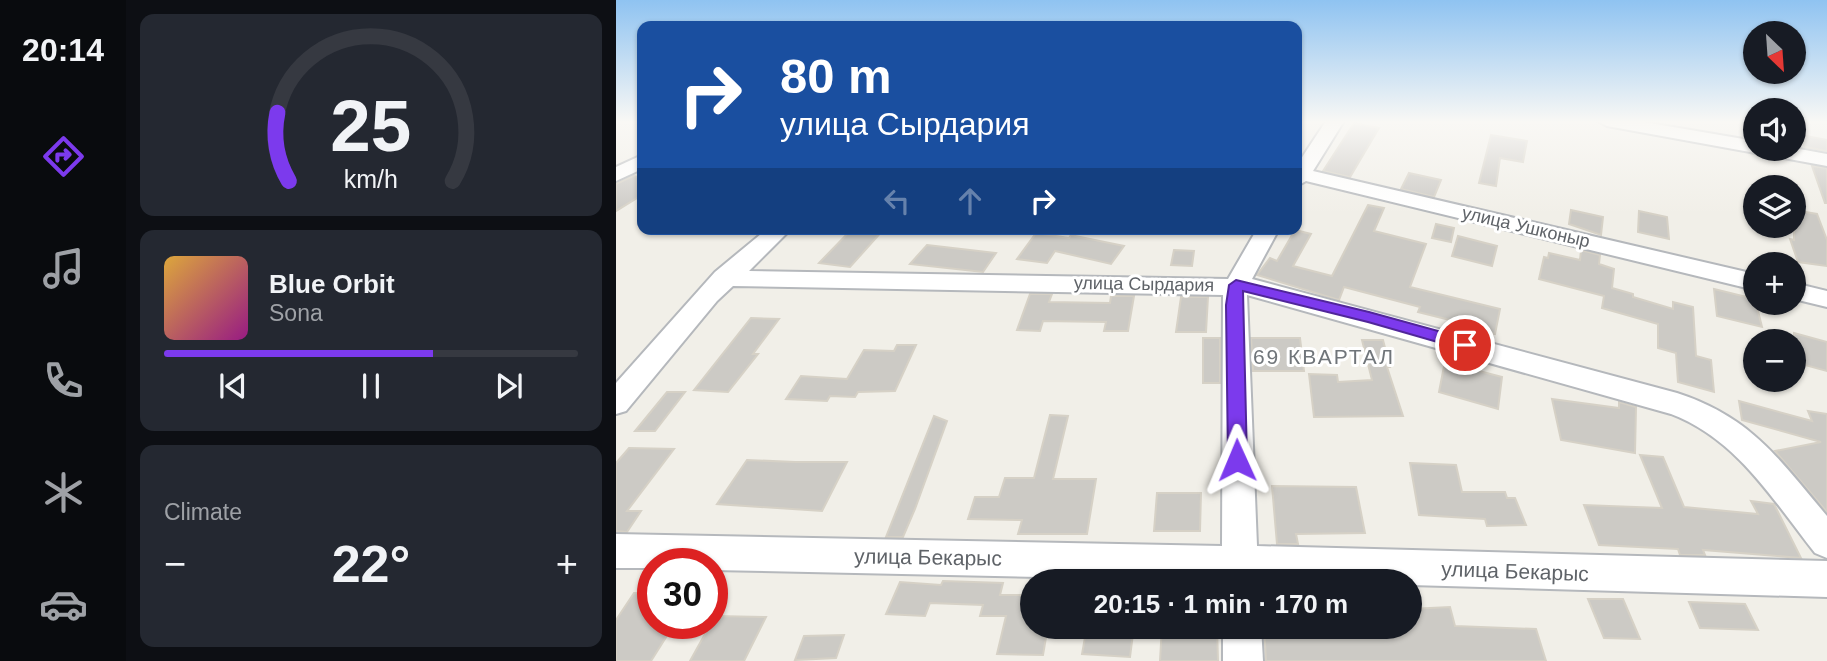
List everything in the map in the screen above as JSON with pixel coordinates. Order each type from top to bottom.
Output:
[{"type":"street","points":[[1302,170],[1314,152]]},
{"type":"street","points":[[1806,156],[1827,160]]},
{"type":"street","points":[[616,175],[637,164]]},
{"type":"street","name":"улица Ушконыр","points":[[1302,177],[1743,279]]},
{"type":"street","points":[[616,403],[724,278],[773,235]]},
{"type":"street","points":[[1240,569],[1234,305],[1236,285],[1265,235]]},
{"type":"street","name":"улица Сырдария","points":[[724,278],[1236,285],[1369,317],[1699,412],[1717,422],[1746,447],[1827,542]]},
{"type":"street","points":[[1806,294],[1827,299]]},
{"type":"street","name":"улица Бекарыс","points":[[616,551],[1151,569]]},
{"type":"street","name":"улица Бекарыс","points":[[1422,574],[1827,579]]},
{"type":"street","points":[[1242,639],[1243,661]]},
{"type":"building","points":[[1335,152],[1365,152],[1350,177],[1323,171]]},
{"type":"building","points":[[1487,152],[1525,152],[1523,162],[1500,158],[1496,186],[1479,183]]},
{"type":"building","points":[[1812,166],[1827,168],[1827,203],[1825,203]]},
{"type":"building","points":[[1409,173],[1441,180],[1434,197],[1401,189]]},
{"type":"building","points":[[633,176],[637,177],[637,198],[616,211],[616,184]]},
{"type":"building","points":[[1368,205],[1384,208],[1374,231],[1426,244],[1410,287],[1500,309],[1495,334],[1481,331],[1482,328],[1418,312],[1420,307],[1344,287],[1339,300],[1257,275],[1270,258],[1277,261],[1292,235],[1302,235],[1302,232],[1311,234],[1293,266],[1332,276]]},
{"type":"building","points":[[1571,210],[1603,217],[1601,235],[1569,224]]},
{"type":"building","points":[[1639,211],[1667,217],[1669,239],[1638,232]]},
{"type":"building","points":[[1806,212],[1817,214],[1827,240],[1827,266],[1806,263],[1806,252],[1795,252],[1790,239],[1806,238]]},
{"type":"building","points":[[1436,224],[1454,228],[1451,242],[1432,238]]},
{"type":"building","points":[[846,235],[879,235],[850,267],[819,263]]},
{"type":"building","points":[[1035,235],[1069,238],[1071,235],[1124,246],[1111,264],[1055,251],[1047,263],[1017,259]]},
{"type":"building","points":[[1458,236],[1497,246],[1492,266],[1452,256]]},
{"type":"building","points":[[927,245],[996,253],[983,272],[910,264]]},
{"type":"building","points":[[1174,250],[1194,251],[1192,266],[1171,265]]},
{"type":"building","points":[[1581,250],[1600,255],[1599,264],[1614,269],[1612,288],[1673,309],[1673,302],[1693,307],[1696,356],[1711,360],[1714,392],[1678,382],[1676,353],[1658,348],[1658,324],[1602,308],[1604,296],[1539,279],[1544,257],[1548,258],[1549,253],[1580,260]]},
{"type":"building","points":[[1714,289],[1743,296],[1743,315],[1759,315],[1762,327],[1717,316]]},
{"type":"building","points":[[1030,294],[1052,294],[1049,302],[1110,303],[1111,296],[1134,296],[1128,331],[1104,331],[1106,322],[1043,321],[1040,331],[1017,330]]},
{"type":"building","points":[[1181,297],[1208,297],[1206,332],[1176,332]]},
{"type":"building","points":[[751,318],[779,319],[753,354],[758,354],[728,392],[694,390]]},
{"type":"building","points":[[1806,336],[1827,342],[1827,371],[1806,365]]},
{"type":"building","points":[[1203,338],[1220,338],[1220,383],[1203,383]]},
{"type":"building","points":[[1251,338],[1300,338],[1304,371],[1253,371]]},
{"type":"building","points":[[1362,340],[1383,340],[1390,367],[1387,367],[1403,416],[1314,417],[1309,374],[1337,375],[1338,382],[1372,380]]},
{"type":"building","points":[[897,345],[916,345],[895,391],[858,392],[855,397],[830,396],[827,401],[786,399],[801,376],[847,379],[864,350],[894,351]]},
{"type":"building","points":[[1446,356],[1469,362],[1468,368],[1502,377],[1498,409],[1439,392]]},
{"type":"building","points":[[667,392],[685,392],[655,431],[635,431]]},
{"type":"building","points":[[1552,399],[1619,408],[1619,402],[1636,407],[1635,453],[1561,440]]},
{"type":"building","points":[[1739,401],[1812,421],[1808,411],[1827,414],[1827,512],[1775,451],[1821,442],[1742,420]]},
{"type":"building","points":[[1050,415],[1068,416],[1053,479],[1096,479],[1087,534],[1018,534],[1022,520],[968,519],[975,497],[999,497],[1005,478],[1034,478]]},
{"type":"building","points":[[934,416],[947,421],[915,509],[903,537],[886,537]]},
{"type":"building","points":[[629,448],[674,449],[627,511],[641,511],[627,532],[616,531],[616,463]]},
{"type":"building","points":[[1640,455],[1663,457],[1684,507],[1758,514],[1751,501],[1774,504],[1801,558],[1703,550],[1705,555],[1680,555],[1678,549],[1599,545],[1584,505],[1662,508]]},
{"type":"building","points":[[747,460],[847,462],[822,511],[717,504]]},
{"type":"building","points":[[1410,463],[1456,465],[1462,492],[1505,492],[1507,498],[1515,498],[1526,525],[1487,526],[1485,519],[1419,515]]},
{"type":"building","points":[[1272,486],[1356,487],[1365,533],[1296,534],[1298,544],[1277,544]]},
{"type":"building","points":[[1157,493],[1201,493],[1200,531],[1154,531]]},
{"type":"building","points":[[943,581],[1003,583],[1000,595],[1020,595],[1020,639],[1046,639],[1043,655],[997,654],[1006,616],[980,616],[983,605],[930,603],[925,616],[886,614],[900,582],[941,585]]},
{"type":"building","points":[[634,593],[637,593],[637,639],[665,639],[651,661],[616,661],[616,620]]},
{"type":"building","points":[[1588,599],[1623,599],[1640,639],[1604,638]]},
{"type":"building","points":[[1689,602],[1745,604],[1758,630],[1700,628]]},
{"type":"building","points":[[1450,607],[1455,626],[1536,629],[1546,661],[1266,661],[1265,639],[1422,639],[1422,608]]},
{"type":"building","points":[[728,616],[766,617],[744,661],[690,661],[702,639],[728,639]]},
{"type":"building","points":[[844,635],[836,658],[795,660],[804,636]]},
{"type":"building","points":[[1085,639],[1132,639],[1130,657],[1082,654]]},
{"type":"building","points":[[1161,639],[1217,639],[1218,661],[1160,661]]},
{"type":"district","name":"69 КВАРТАЛ","points":[[1324,356]]},
{"type":"route","points":[[1237,460],[1234,305],[1236,285],[1369,317],[1465,345]]}]
